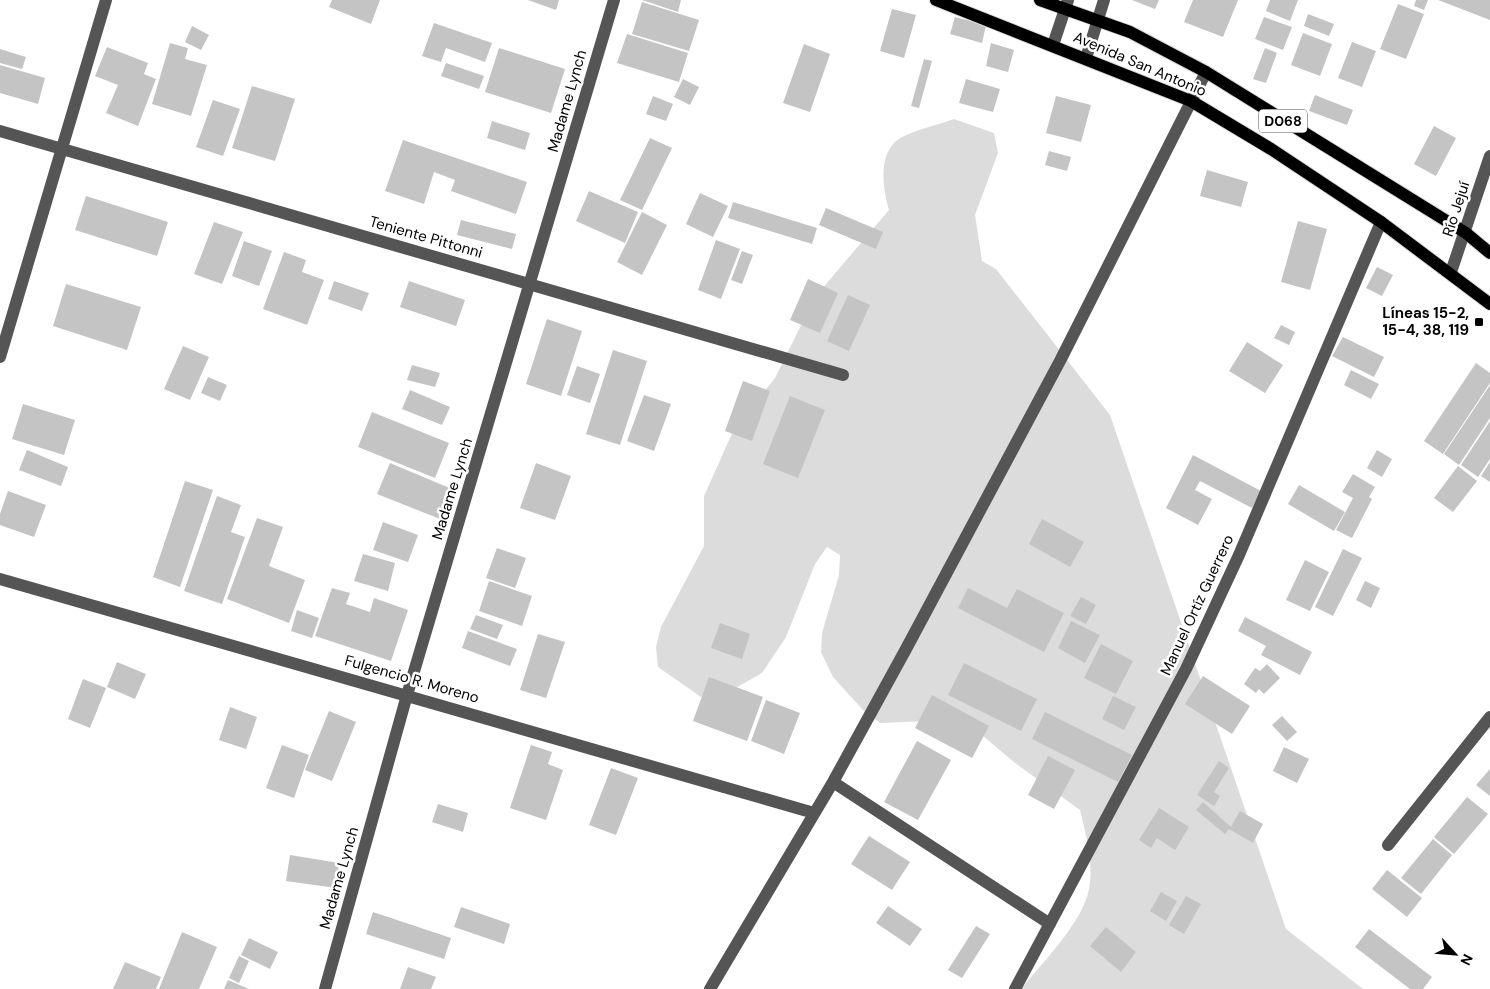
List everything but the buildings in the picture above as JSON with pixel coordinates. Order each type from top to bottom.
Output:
[{"type":"main road","name":"Avenida San Antonio","points":[[936,0],[1191,101],[1271,149],[1381,222],[1451,272],[1490,304]]},
{"type":"main road","name":"Avenida San Antonio","points":[[1040,0],[1067,5],[1098,21],[1130,32],[1206,72],[1466,233],[1490,253]]},
{"type":"street","points":[[0,356],[106,0]]},
{"type":"street","name":"Madame Lynch","points":[[324,989],[407,695],[614,0]]},
{"type":"street","points":[[1086,58],[1104,0]]},
{"type":"street","points":[[1053,45],[1067,5]]},
{"type":"street","points":[[710,989],[833,782],[1061,359],[1206,72]]},
{"type":"street","name":"Teniente Pittonni","points":[[0,131],[844,375]]},
{"type":"street","name":"Río Jejuí","points":[[1451,272],[1466,233],[1490,156]]},
{"type":"street","name":"Manuel Ortíz Guerrero","points":[[1015,989],[1186,669],[1239,555],[1381,222]]},
{"type":"street","name":"Fulgencio R. Moreno","points":[[0,578],[814,813]]},
{"type":"street","points":[[1388,845],[1490,717]]},
{"type":"street","points":[[833,782],[1050,924]]},
{"type":"shaded area","points":[[954,119],[994,133],[998,153],[975,215],[982,261],[996,269],[1110,415],[1286,929],[1363,989],[1021,989],[1061,942],[1079,915],[1085,902],[1089,889],[1091,869],[1089,849],[1080,810],[1015,763],[957,714],[953,720],[880,723],[864,711],[833,677],[821,652],[822,633],[839,575],[840,555],[827,547],[815,564],[786,637],[762,673],[718,698],[701,697],[658,667],[656,647],[661,627],[704,546],[704,496],[734,429],[775,378],[815,297],[889,210],[885,192],[884,172],[887,153],[892,145],[911,133]]},
{"type":"place","name":"Líneas 15-2, 15-4, 38, 119","points":[[1479,322]]}]
